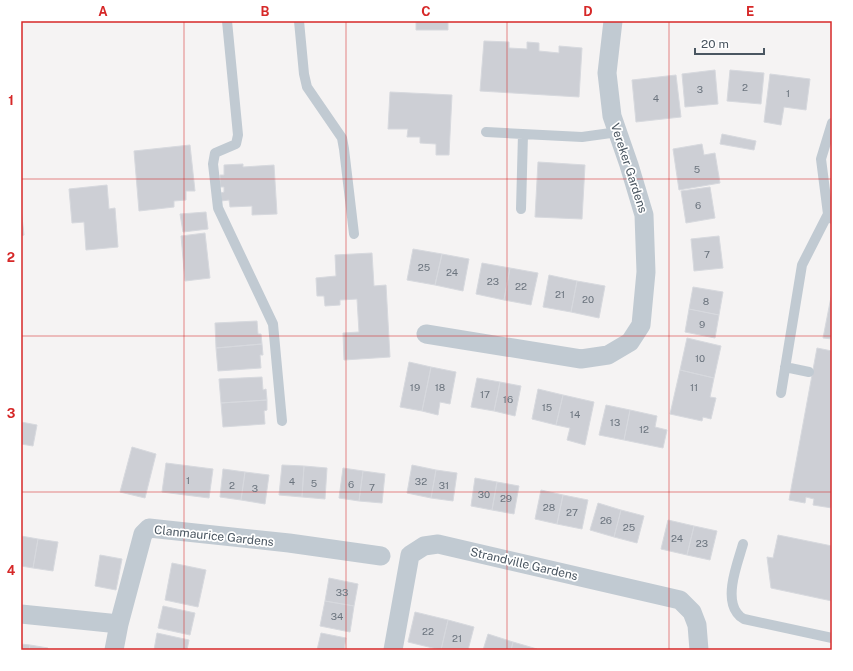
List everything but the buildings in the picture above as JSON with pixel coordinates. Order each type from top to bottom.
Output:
[{"type":"street","name":"Vereker Gardens","points":[[426,334],[581,359],[608,355],[630,342],[641,326],[646,272],[644,216],[629,165],[612,116],[607,73],[613,21]]},
{"type":"street","name":"Clanmaurice Gardens","points":[[114,650],[119,624],[143,534],[149,528],[381,556]]},
{"type":"street","name":"Strandville Gardens","points":[[393,650],[410,555],[424,546],[438,544],[680,600],[692,612],[697,626],[699,650]]},
{"type":"street","points":[[21,614],[119,624]]},
{"type":"lane","points":[[227,21],[238,135],[236,144],[215,153],[213,164],[218,208],[273,324],[282,421]]},
{"type":"lane","points":[[299,21],[304,74],[307,88],[342,138],[354,234]]},
{"type":"lane","points":[[781,393],[802,265],[830,216],[821,159],[832,123]]},
{"type":"lane","points":[[486,132],[582,137],[618,132]]},
{"type":"lane","points":[[522,209],[524,134]]},
{"type":"lane","points":[[785,367],[809,372]]},
{"type":"lane","points":[[743,544],[732,590],[732,603],[737,614],[744,620],[832,638]]}]
